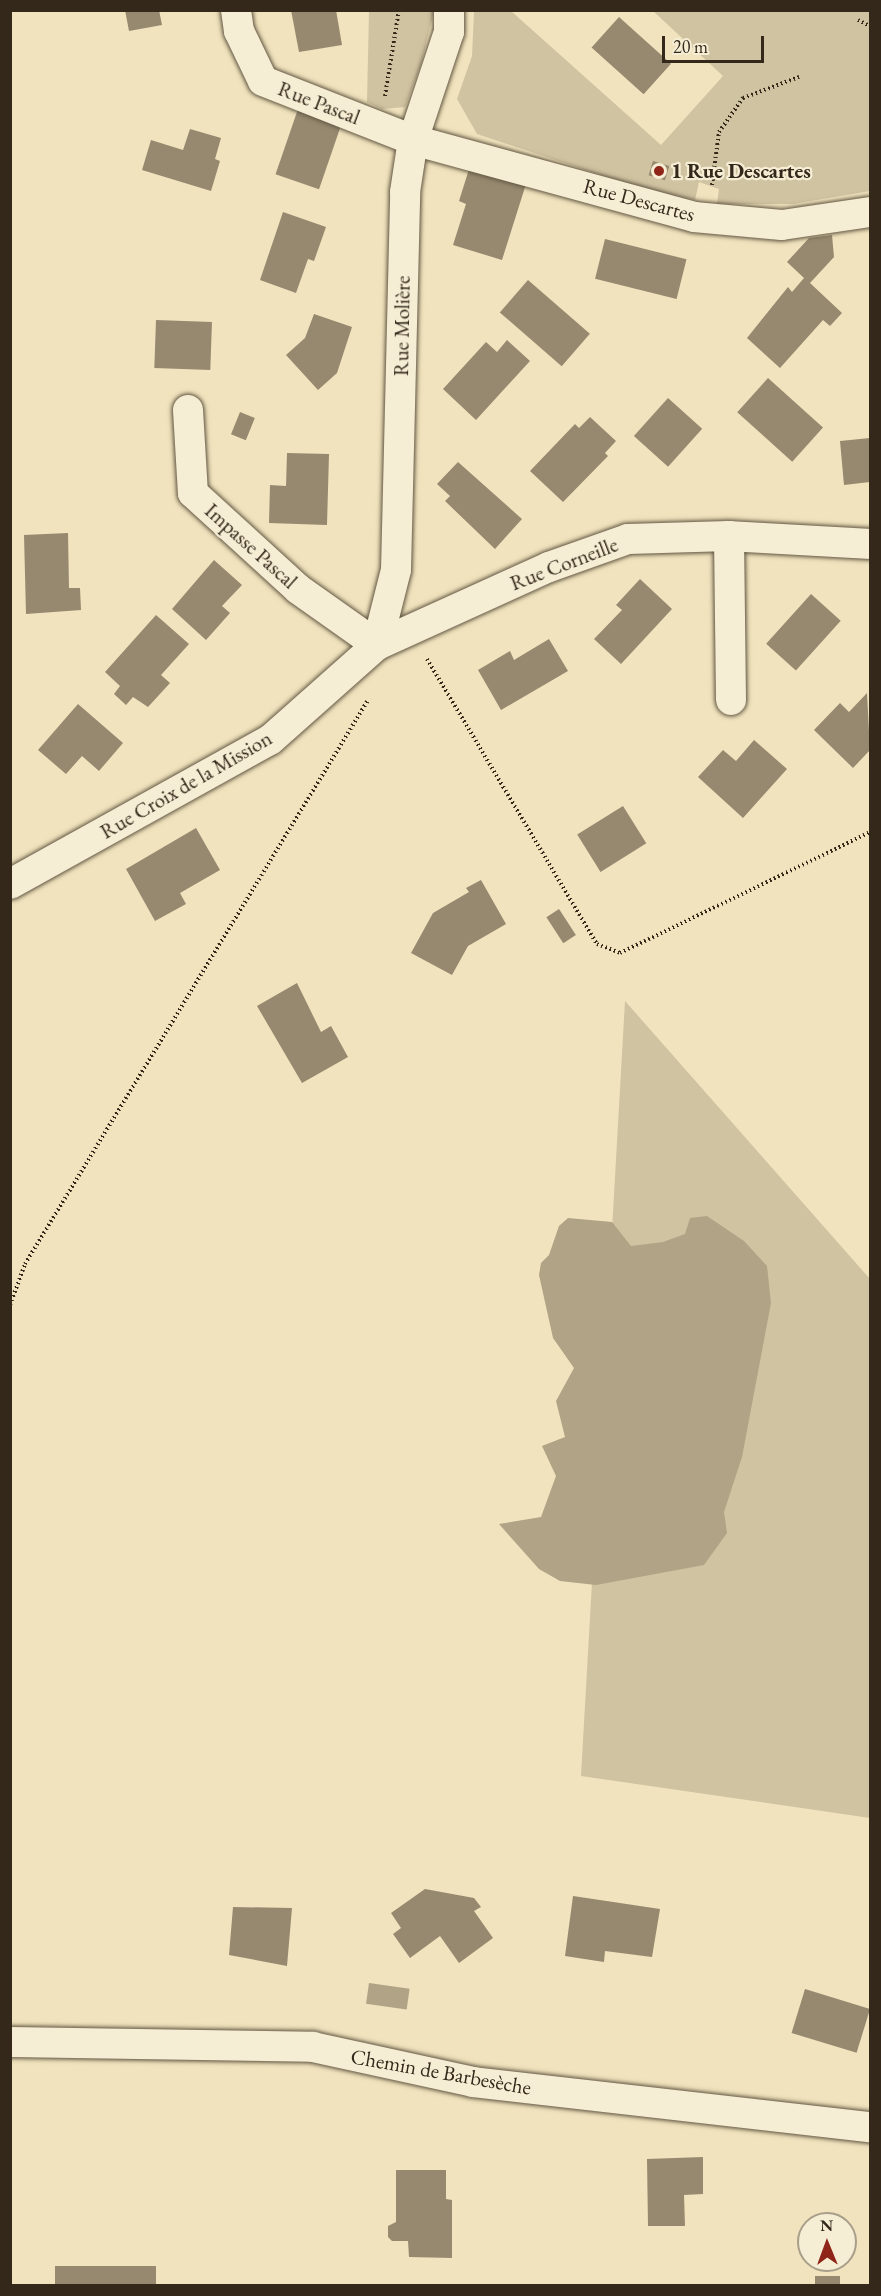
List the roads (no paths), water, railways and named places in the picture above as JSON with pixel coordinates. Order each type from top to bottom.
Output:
[{"type":"street","name":"Rue Pascal","points":[[236,10],[239,31],[263,81],[413,140]]},
{"type":"street","name":"Rue Molière","points":[[377,645],[396,570],[405,192],[413,140],[449,32],[449,10]]},
{"type":"street","name":"Rue Descartes","points":[[413,140],[694,217],[782,225],[870,212]]},
{"type":"street","name":"Impasse Pascal","points":[[188,410],[193,494],[298,589],[377,645]]},
{"type":"street","name":"Rue Corneille","points":[[377,645],[549,567],[628,539],[729,537],[870,544]]},
{"type":"street","points":[[729,537],[731,700]]},
{"type":"street","name":"Rue Croix de la Mission","points":[[10,884],[270,740],[377,645]]},
{"type":"street","name":"Chemin de Barbesèche","points":[[10,2042],[313,2047],[473,2082],[870,2127]]},
{"type":"place","name":"1 Rue Descartes","points":[[659,171]]}]
